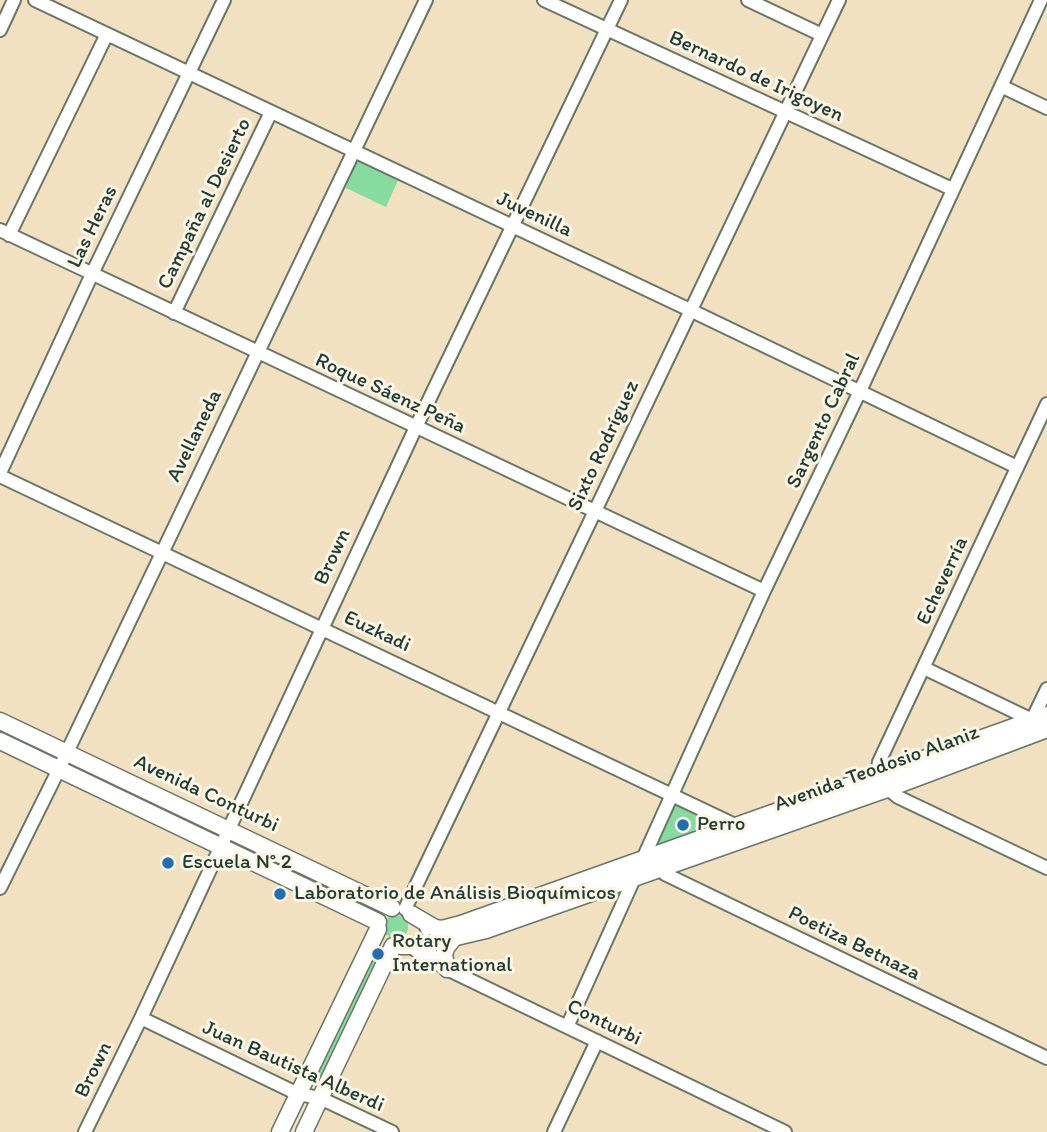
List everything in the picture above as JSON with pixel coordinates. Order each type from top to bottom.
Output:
[{"type":"main road","name":"Avenida Conturbi","points":[[0,721],[407,913]]},
{"type":"main road","name":"Avenida Teodosio Alaniz","points":[[401,946],[453,938],[652,861],[1041,725]]},
{"type":"main road","name":"Avenida Conturbi","points":[[0,741],[378,925]]},
{"type":"main road","name":"Avenida Teodosio Alaniz","points":[[407,913],[442,929],[524,909],[635,877],[652,861],[737,826],[882,782]]},
{"type":"main road","points":[[280,1132],[383,913],[407,913],[416,924],[416,930],[411,940],[401,946],[304,1132]]},
{"type":"main road","points":[[443,966],[444,955],[453,938],[468,921]]},
{"type":"main road","points":[[378,925],[384,942],[401,946]]},
{"type":"street","points":[[0,30],[14,0]]},
{"type":"street","name":"Juvenilla","points":[[35,0],[1017,467]]},
{"type":"street","name":"Las Heras","points":[[0,475],[92,274],[224,0]]},
{"type":"street","name":"Avellaneda","points":[[0,888],[60,769],[426,0]]},
{"type":"street","name":"Bernardo de Irigoyen","points":[[544,0],[952,189]]},
{"type":"street","name":"Brown","points":[[85,1132],[141,1018],[321,627],[621,0]]},
{"type":"street","points":[[748,0],[822,35]]},
{"type":"street","name":"Sixto Rodríguez","points":[[407,913],[594,511],[839,0]]},
{"type":"street","name":"Sargento Cabral","points":[[652,861],[671,794],[1041,0]]},
{"type":"street","points":[[4,233],[107,34]]},
{"type":"street","points":[[1001,86],[1047,108]]},
{"type":"street","name":"Campaña al Desierto","points":[[174,313],[271,112]]},
{"type":"street","name":"Roque Sáenz Peña","points":[[4,233],[764,591]]},
{"type":"street","name":"Echeverría","points":[[882,782],[879,762],[1047,404]]},
{"type":"street","name":"Euzkadi","points":[[0,475],[737,826]]},
{"type":"street","points":[[923,668],[1041,725],[1047,689]]},
{"type":"street","points":[[882,782],[898,797],[1047,868]]},
{"type":"street","name":"Poetiza Betnaza","points":[[652,861],[665,874],[1047,1058]]},
{"type":"street","points":[[567,1027],[635,877]]},
{"type":"street","name":"Conturbi","points":[[401,946],[785,1132]]},
{"type":"street","name":"Juan Bautista Alberdi","points":[[141,1018],[298,1094],[320,1098],[392,1132]]},
{"type":"street","points":[[554,1132],[597,1041]]},
{"type":"lane","points":[[407,913],[443,966]]},
{"type":"green space","points":[[358,159],[399,178],[386,207],[344,187]]},
{"type":"green space","points":[[675,804],[716,824],[714,830],[655,851],[653,844],[671,806]]},
{"type":"green space","points":[[396,915],[407,922],[408,927],[401,938],[396,939],[385,932],[384,927],[391,916]]},
{"type":"green space","points":[[376,944],[386,949],[321,1081],[311,1075]]},
{"type":"place","name":"Perro","points":[[683,825]]},
{"type":"place","name":"Escuela N° 2","points":[[168,863]]},
{"type":"place","name":"Laboratorio de Análisis Bioquímicos","points":[[280,894]]},
{"type":"place","name":"Rotary International","points":[[378,954]]}]
